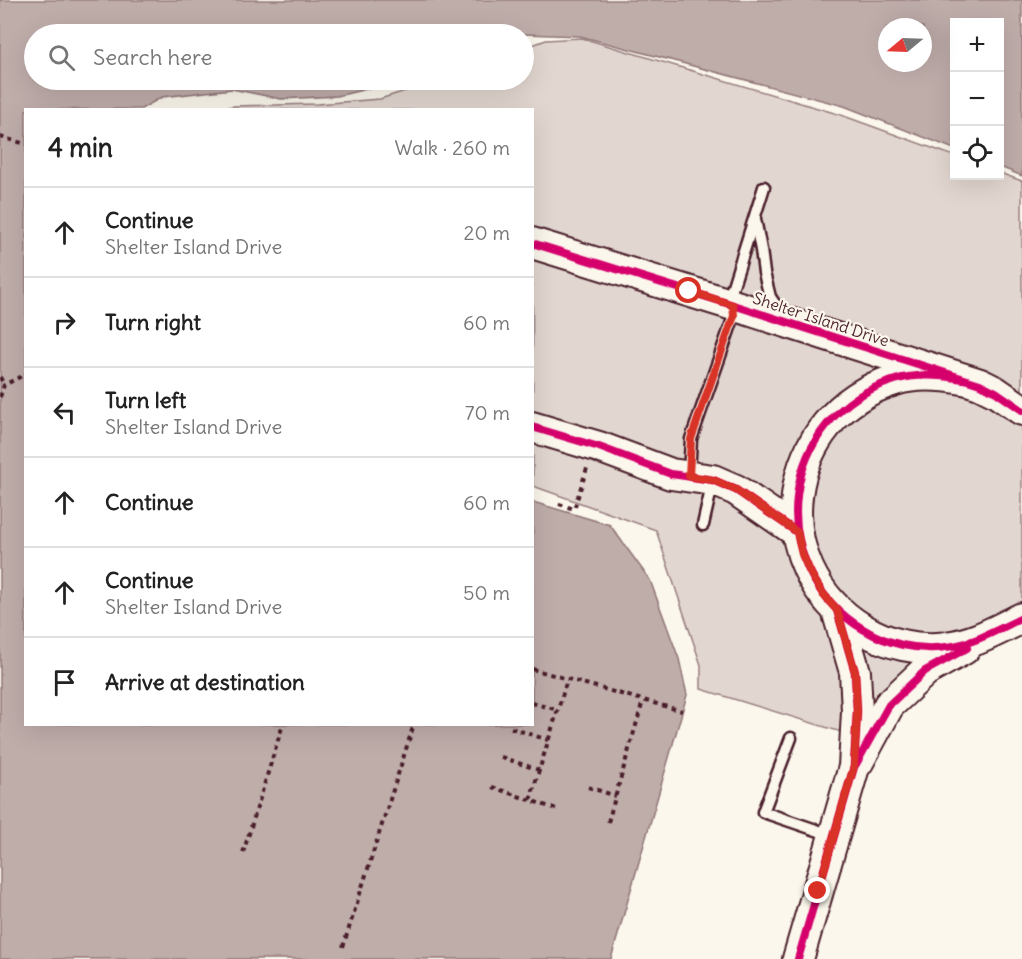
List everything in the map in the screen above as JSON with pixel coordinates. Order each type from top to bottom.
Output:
[{"type":"main road","name":"Shelter Island Drive","points":[[534,244],[980,384],[1022,410]]},
{"type":"main road","name":"Shelter Island Drive","points":[[963,379],[941,375],[897,379],[856,397],[839,411],[824,427],[803,466],[797,488],[795,510],[797,532],[802,554],[823,594],[852,623],[887,641],[906,646],[945,648],[965,644],[1008,624]]},
{"type":"main road","points":[[534,428],[599,447],[671,474],[701,478],[736,490],[797,532]]},
{"type":"main road","points":[[798,959],[854,766],[857,711],[855,672],[837,610]]},
{"type":"main road","points":[[854,766],[889,705],[925,671],[1008,624]]},
{"type":"lane","points":[[703,525],[701,478],[691,439],[734,316],[732,290],[764,187]]},
{"type":"lane","points":[[755,216],[770,297],[787,322]]},
{"type":"lane","points":[[791,738],[764,812],[834,837]]},
{"type":"path","points":[[0,136],[24,143]]},
{"type":"path","points":[[4,385],[24,375]]},
{"type":"path","points":[[0,377],[4,385],[0,397]]},
{"type":"path","points":[[559,504],[574,509],[587,467]]},
{"type":"path","points":[[534,670],[682,711]]},
{"type":"path","points":[[530,800],[567,680]]},
{"type":"path","points":[[608,822],[643,701]]},
{"type":"path","points":[[534,704],[558,710]]},
{"type":"path","points":[[243,853],[282,726]]},
{"type":"path","points":[[343,947],[413,726]]},
{"type":"path","points":[[511,728],[548,740]]},
{"type":"path","points":[[501,757],[539,770]]},
{"type":"path","points":[[588,786],[616,796]]},
{"type":"path","points":[[492,788],[556,809]]},
{"type":"shaded area","points":[[0,0],[1022,0],[1022,176],[1004,169],[1004,18],[950,18],[950,147],[844,106],[580,36],[534,34],[534,24],[24,24],[24,90],[223,90],[162,97],[143,108],[24,108],[24,726],[534,726],[534,502],[610,525],[650,580],[679,659],[687,695],[611,959],[0,959]]},
{"type":"shaded area","points":[[582,38],[841,115],[950,155],[950,180],[1004,180],[1004,174],[1022,181],[1022,612],[864,739],[701,689],[701,665],[656,530],[534,486],[534,108],[221,108],[380,99],[408,90],[534,90],[534,44],[546,40]]},
{"type":"shaded area","points":[[237,90],[363,90],[337,96],[281,99]]},
{"type":"cycle path","points":[[534,244],[980,384],[1022,410]]},
{"type":"cycle path","points":[[963,379],[946,376],[912,376],[895,380],[856,398],[827,425],[807,457],[797,494],[798,532],[808,569],[830,602],[863,629],[882,639],[914,647],[946,647],[976,640],[1022,618]]},
{"type":"cycle path","points":[[534,428],[599,447],[671,474],[713,480],[736,490],[797,532]]},
{"type":"cycle path","points":[[798,959],[854,767],[857,711],[855,672],[837,610]]},
{"type":"cycle path","points":[[856,764],[889,705],[925,671],[967,648]]},
{"type":"route","points":[[689,291],[733,305],[734,316],[691,439],[689,476],[713,480],[736,490],[797,532],[802,554],[811,574],[823,594],[837,610],[855,672],[857,711],[854,766],[818,891]]}]
